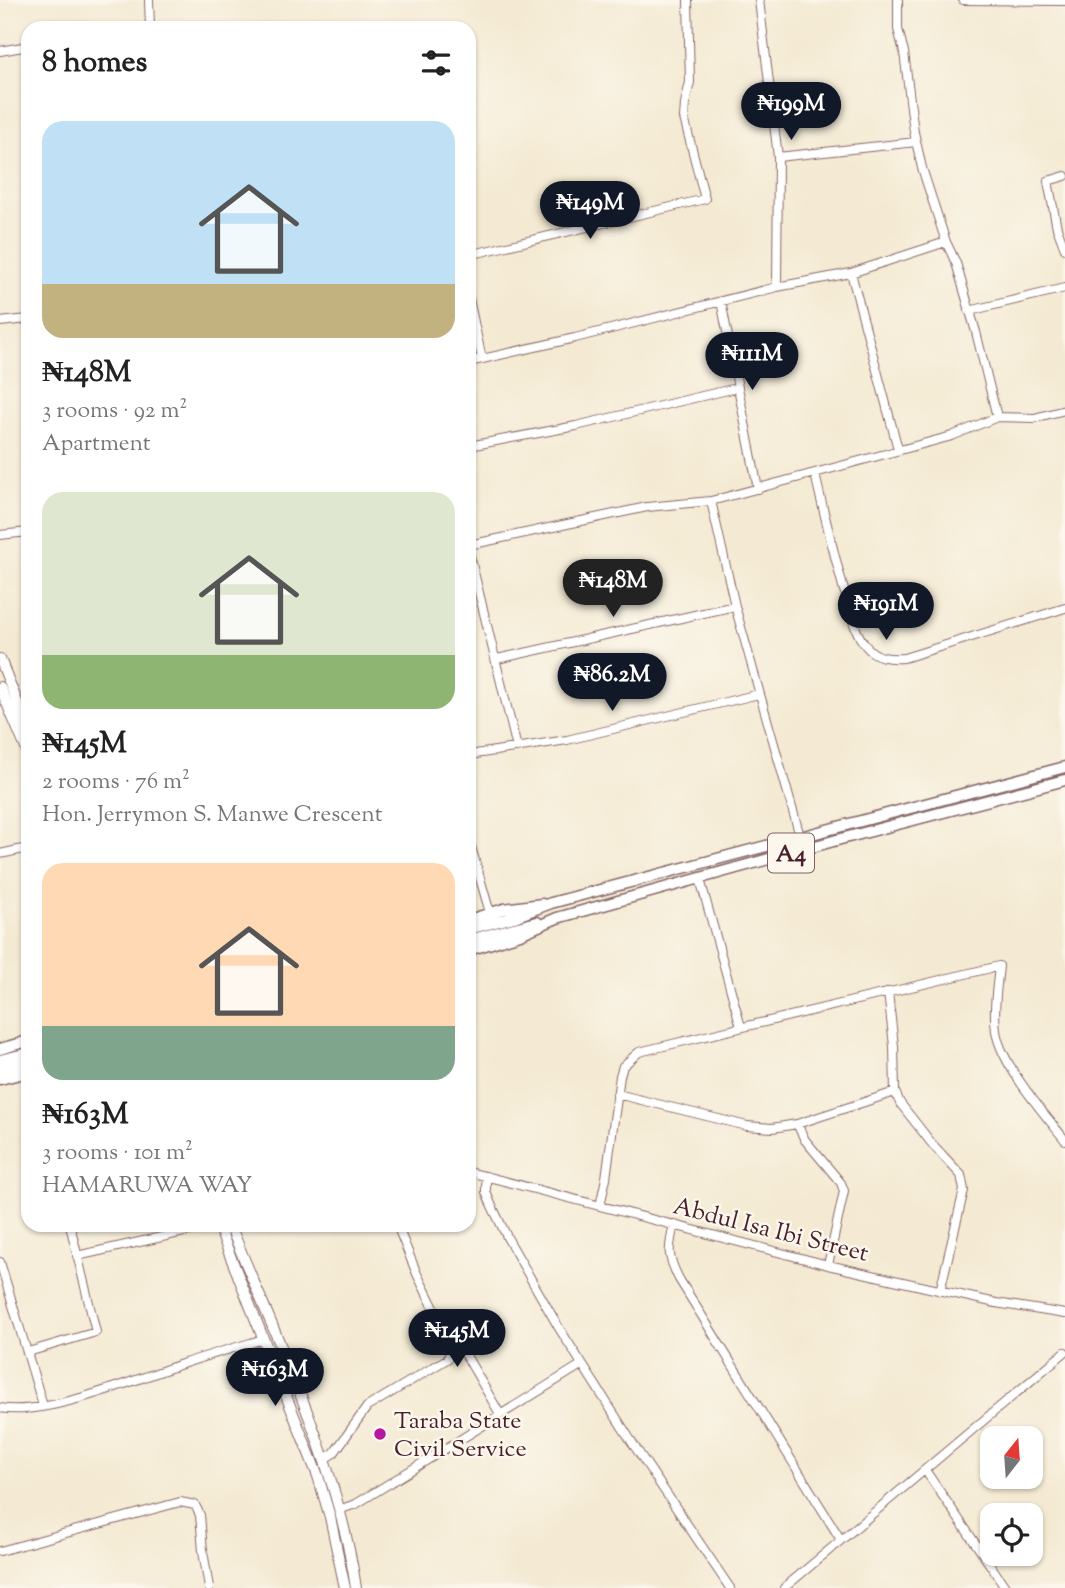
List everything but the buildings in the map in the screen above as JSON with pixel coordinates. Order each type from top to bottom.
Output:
[{"type":"highway","name":"A4","points":[[476,927],[524,914],[551,903],[1065,767]]},
{"type":"highway","name":"A4","points":[[476,938],[1065,780]]},
{"type":"highway","name":"A4","points":[[476,917],[528,905],[551,903]]},
{"type":"highway","name":"A4","points":[[476,948],[520,934],[557,918]]},
{"type":"highway","points":[[0,1049],[21,1043]]},
{"type":"highway","points":[[0,1060],[21,1055]]},
{"type":"highway","points":[[0,1070],[21,1064]]},
{"type":"highway","points":[[0,1079],[21,1074]]},
{"type":"main road","points":[[0,659],[21,712]]},
{"type":"main road","points":[[0,687],[21,736]]},
{"type":"main road","points":[[220,1232],[318,1476],[345,1588]]},
{"type":"main road","points":[[233,1232],[341,1509],[356,1588]]},
{"type":"street","points":[[149,0],[150,21]]},
{"type":"street","points":[[476,253],[705,199],[684,118],[690,82],[688,0]]},
{"type":"street","points":[[759,0],[778,157],[777,287]]},
{"type":"street","points":[[898,0],[898,29],[922,168],[946,242],[956,263],[997,417]]},
{"type":"street","points":[[963,0],[1065,1]]},
{"type":"street","points":[[0,51],[21,47]]},
{"type":"street","points":[[778,157],[916,142]]},
{"type":"street","points":[[1065,176],[1048,181],[1057,228],[1065,249]]},
{"type":"street","points":[[476,360],[721,300],[851,273],[946,242]]},
{"type":"street","points":[[851,273],[898,449]]},
{"type":"street","points":[[969,311],[1065,288]]},
{"type":"street","points":[[721,300],[736,388],[758,489]]},
{"type":"street","points":[[0,321],[21,320]]},
{"type":"street","points":[[476,331],[482,359]]},
{"type":"street","points":[[476,445],[576,426],[736,388]]},
{"type":"street","points":[[476,544],[647,507],[711,501],[952,436],[997,417],[1034,418],[1065,410]]},
{"type":"street","points":[[815,474],[827,529],[856,629],[873,653],[887,659],[904,658],[1065,608]]},
{"type":"street","points":[[711,501],[735,606],[800,836]]},
{"type":"street","points":[[0,536],[21,533]]},
{"type":"street","points":[[476,579],[517,748]]},
{"type":"street","points":[[497,659],[735,606]]},
{"type":"street","points":[[476,754],[567,740],[759,694]]},
{"type":"street","points":[[0,854],[21,850]]},
{"type":"street","points":[[476,865],[490,913]]},
{"type":"street","points":[[700,879],[741,1027]]},
{"type":"street","points":[[600,1206],[623,1066],[639,1052],[999,966],[995,1006],[996,1033],[1006,1057],[1028,1093],[1065,1140]]},
{"type":"street","points":[[888,992],[894,1046],[895,1092],[900,1103],[925,1135],[961,1175],[964,1190],[940,1291]]},
{"type":"street","points":[[617,1094],[747,1126],[772,1128],[797,1124],[895,1092]]},
{"type":"street","points":[[797,1124],[805,1140],[841,1183],[844,1191],[828,1265]]},
{"type":"street","name":"Abdul Isa Ibi Street","points":[[476,1174],[828,1265],[1030,1310],[1065,1314]]},
{"type":"street","points":[[486,1176],[486,1192],[508,1239],[581,1365],[730,1588]]},
{"type":"street","points":[[674,1224],[669,1259],[679,1279],[841,1540]]},
{"type":"street","points":[[28,1352],[96,1332],[72,1232]]},
{"type":"street","points":[[77,1256],[185,1232]]},
{"type":"street","points":[[324,1460],[334,1453],[367,1407],[447,1359],[452,1350],[452,1344],[417,1275],[400,1232]]},
{"type":"street","points":[[0,1262],[43,1406]]},
{"type":"street","points":[[0,1408],[13,1410],[43,1406],[97,1392],[264,1339]]},
{"type":"street","points":[[452,1350],[464,1352],[500,1414]]},
{"type":"street","points":[[784,1588],[1065,1352]]},
{"type":"street","points":[[341,1509],[356,1504],[581,1365]]},
{"type":"street","points":[[925,1470],[1006,1588]]},
{"type":"street","points":[[0,1551],[180,1502],[195,1505],[200,1515],[209,1588]]},
{"type":"place","name":"Taraba State Civil Service","points":[[380,1434]]}]
